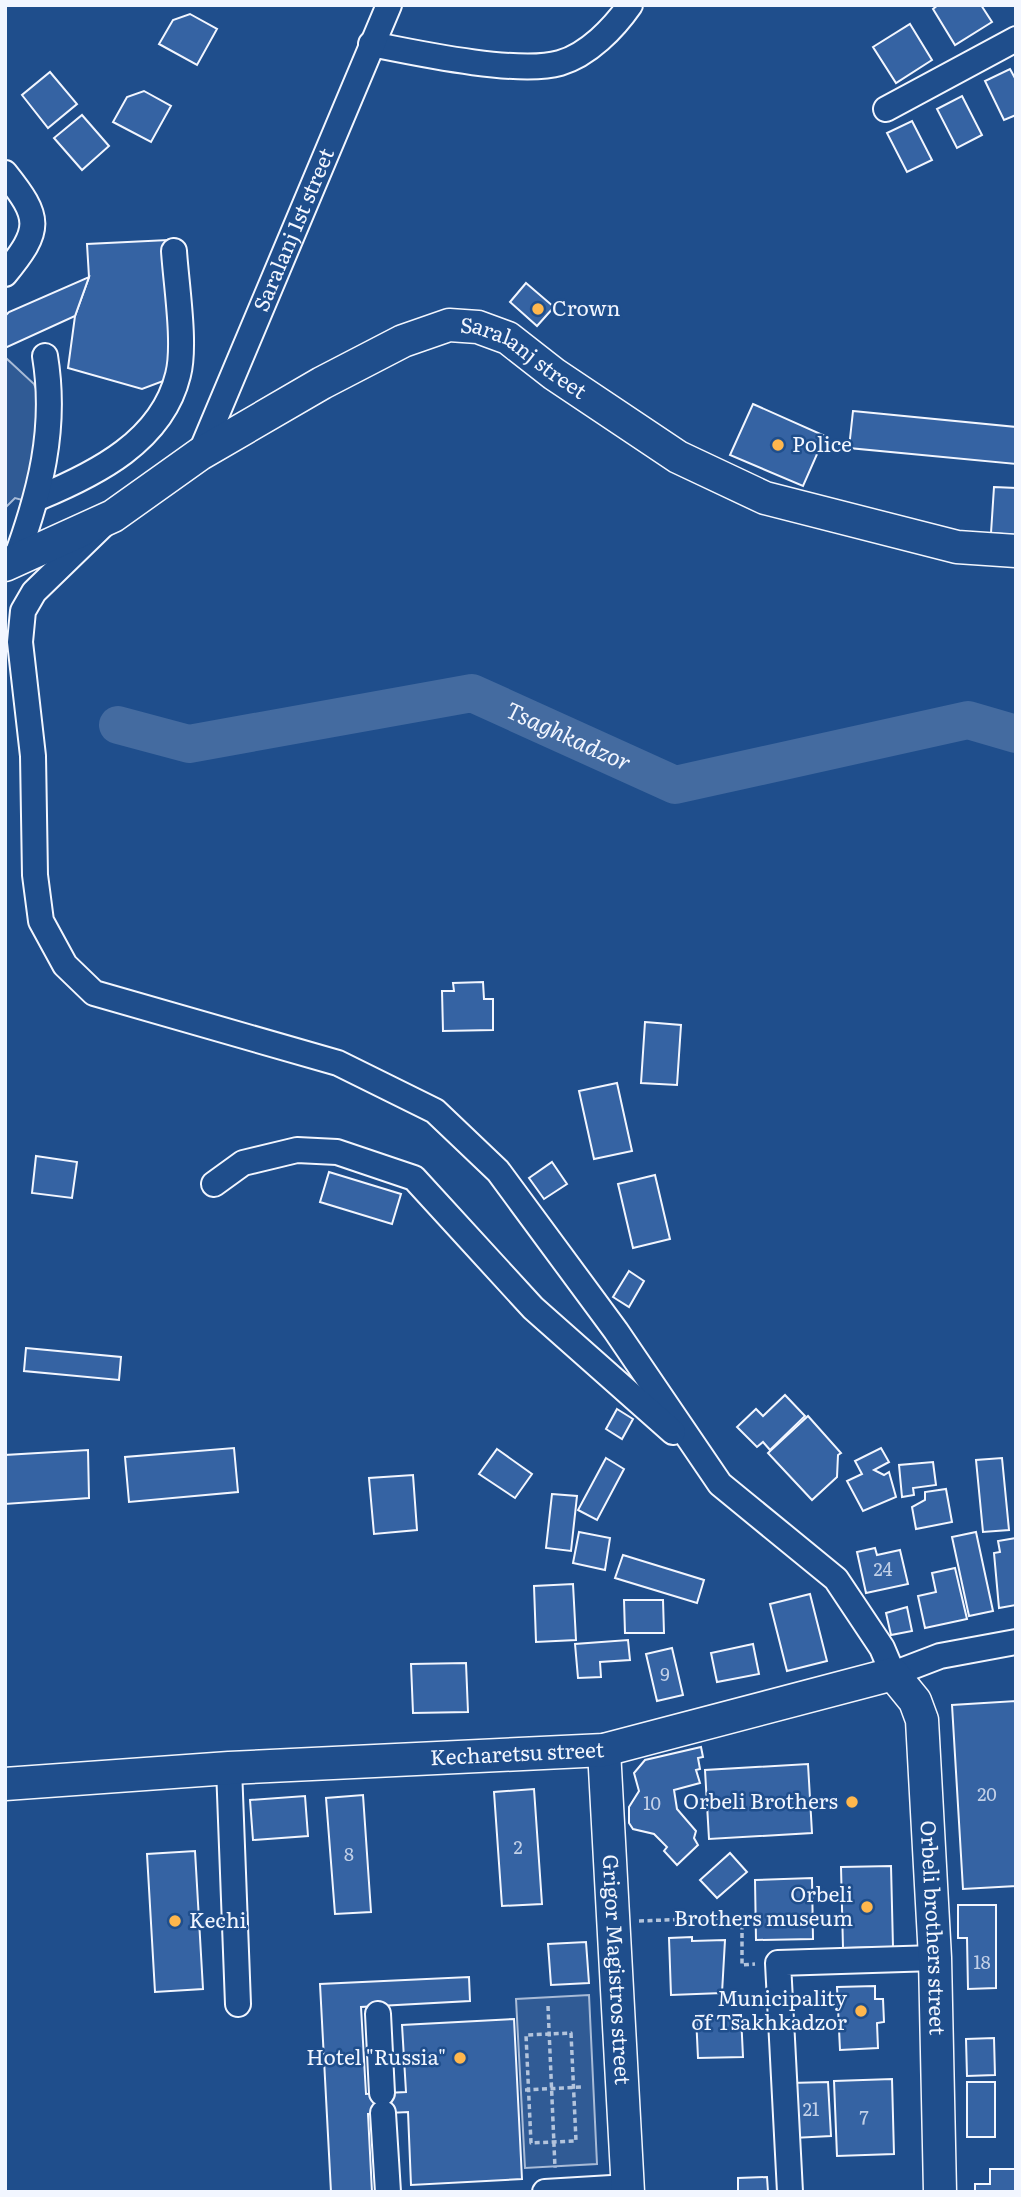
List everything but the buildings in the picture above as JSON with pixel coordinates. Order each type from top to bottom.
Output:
[{"type":"main road","name":"Saralanj street","points":[[10,563],[113,516],[200,454],[322,383],[403,341],[449,325],[478,327],[508,338],[554,373],[678,457],[765,498],[957,547],[1016,551]]},
{"type":"main road","name":"Kecharetsu street","points":[[5,1784],[229,1768],[604,1750],[893,1674]]},
{"type":"main road","name":"Orbeli brothers street","points":[[893,1674],[915,1701],[922,1720],[935,1958],[940,2192]]},
{"type":"main road","name":"Grigor Magistros street","points":[[604,1750],[628,2190]]},
{"type":"street","name":"Saralanj 1st street","points":[[200,454],[388,5]]},
{"type":"street","points":[[371,44],[470,61],[559,64],[598,41],[630,5]]},
{"type":"street","points":[[886,109],[1016,39]]},
{"type":"street","points":[[5,173],[29,203],[33,226],[25,250],[5,274]]},
{"type":"street","points":[[38,498],[86,478],[118,458],[167,405],[179,372],[174,251]]},
{"type":"street","points":[[10,563],[38,498],[51,395],[45,356]]},
{"type":"street","points":[[113,516],[34,592],[13,637],[33,756],[35,875],[41,921],[65,965],[94,993],[338,1063],[435,1111],[498,1171],[616,1331],[720,1484],[836,1578],[883,1648],[893,1674]]},
{"type":"street","points":[[214,1184],[243,1163],[298,1150],[337,1152],[414,1178],[533,1308],[697,1453]]},
{"type":"street","name":"Kecharetsu street","points":[[893,1674],[940,1656],[1016,1642]]},
{"type":"street","points":[[229,1768],[238,2004]]},
{"type":"street","points":[[790,2192],[778,1963],[935,1958]]},
{"type":"street","points":[[378,2014],[388,2192]]},
{"type":"street","points":[[545,2192],[628,2190]]},
{"type":"path","points":[[613,1923],[742,1917],[742,1965],[778,1963]]},
{"type":"path","points":[[548,2006],[555,2191]]},
{"type":"path","points":[[570,2032],[576,2141],[531,2143],[526,2035],[549,2034],[570,2032]]},
{"type":"path","points":[[527,2090],[583,2087]]},
{"type":"shaded area","points":[[6,358],[34,384],[41,400],[26,501],[15,498],[5,508]]},
{"type":"shaded area","points":[[589,1995],[597,2164],[525,2168],[516,1999]]},
{"type":"waterway","name":"Tsaghkadzor","points":[[118,725],[189,744],[472,693],[675,785],[968,720],[1016,734]]},
{"type":"place","name":"Crown","points":[[538,309]]},
{"type":"place","name":"Police","points":[[778,445]]},
{"type":"place","name":"Orbeli Brothers","points":[[852,1802]]},
{"type":"place","name":"Orbeli Brothers museum","points":[[867,1907]]},
{"type":"place","name":"Kechi","points":[[175,1921]]},
{"type":"place","name":"Municipality of Tsakhkadzor","points":[[861,2011]]},
{"type":"place","name":"Hotel \"Russia\"","points":[[460,2058]]}]
